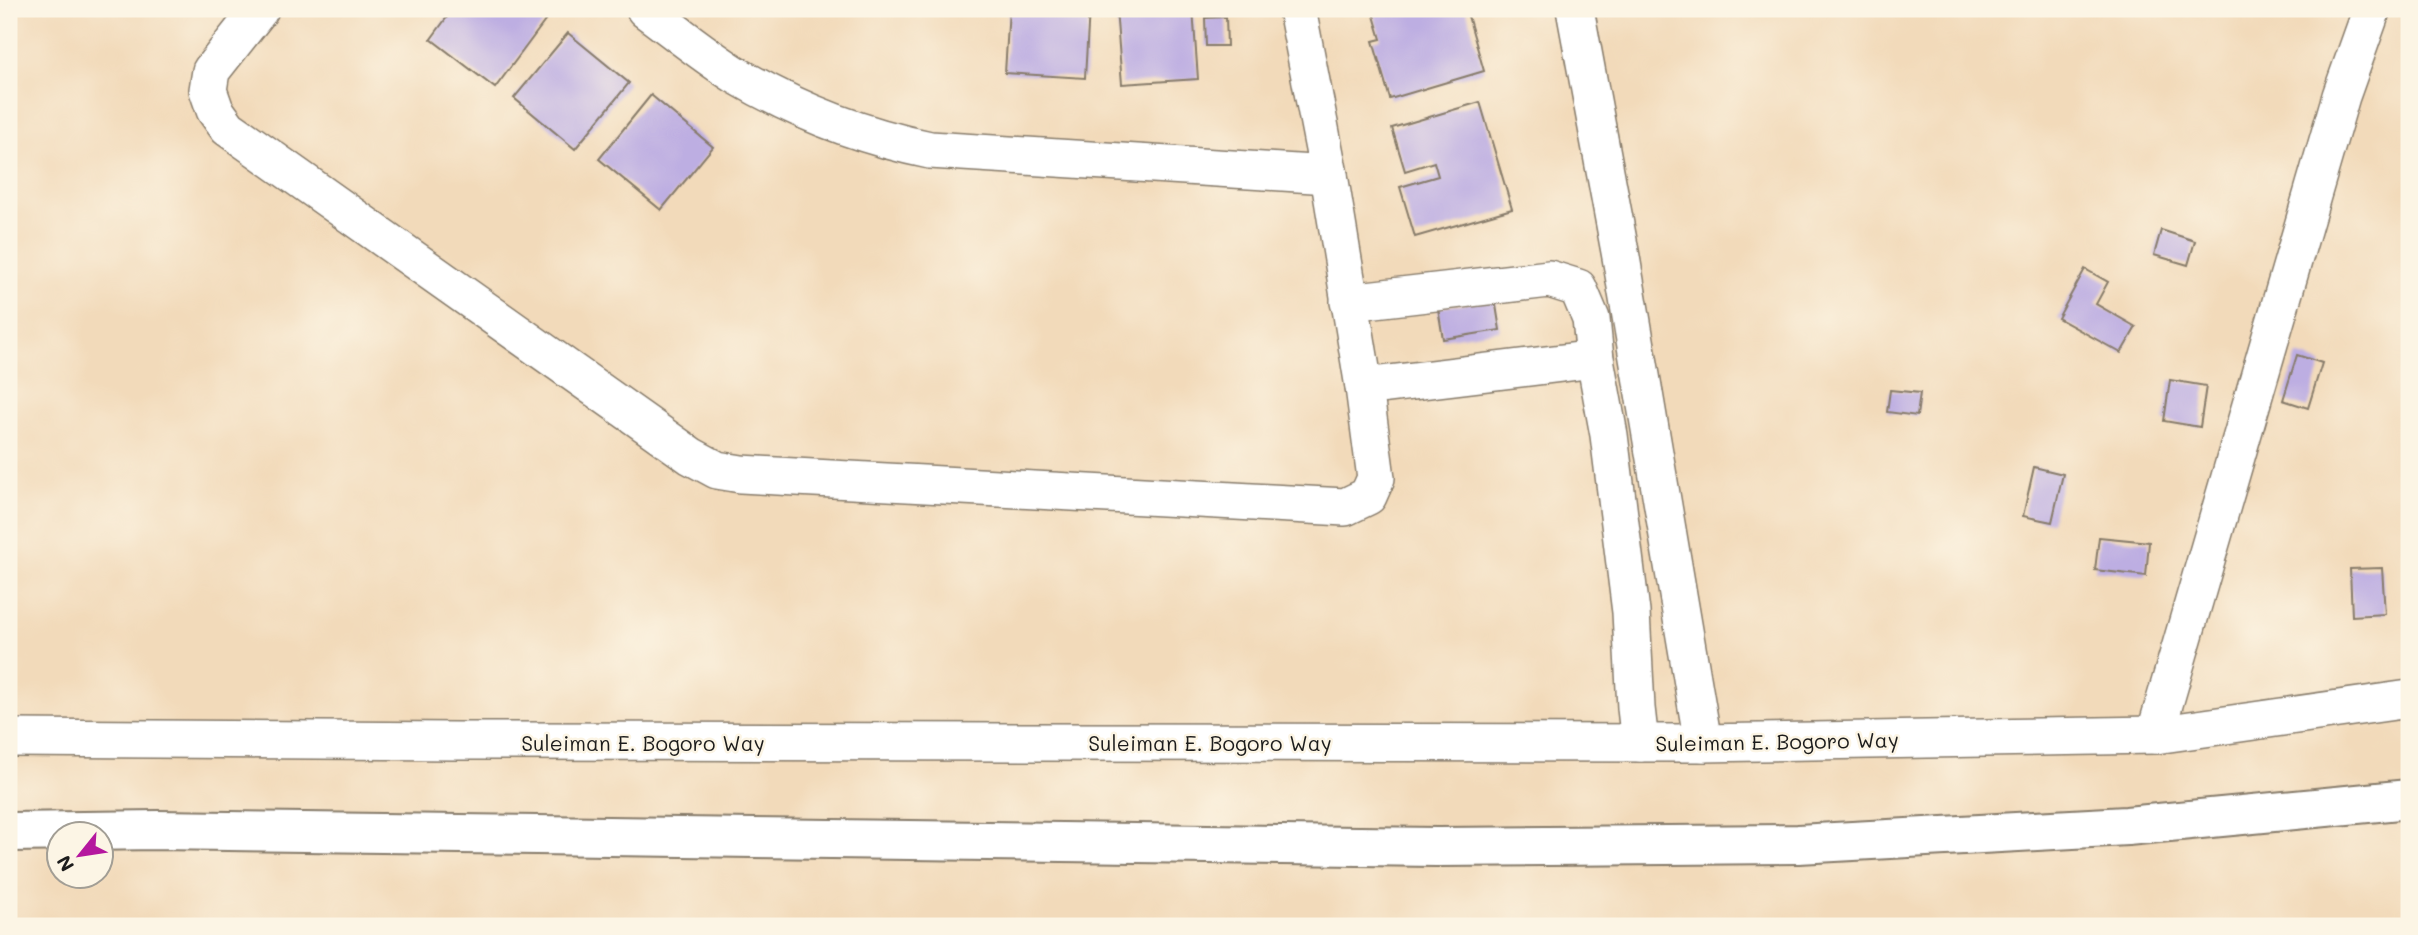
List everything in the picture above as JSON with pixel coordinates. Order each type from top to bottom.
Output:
[{"type":"main road","points":[[9,832],[158,830],[1437,847],[1798,844],[2127,826],[2409,799]]},
{"type":"street","points":[[260,9],[211,71],[208,90],[215,110],[228,128],[691,456],[717,470],[741,474],[1345,508],[1367,496],[1376,478],[1329,175],[1297,9]]},
{"type":"street","points":[[645,9],[734,74],[842,127],[892,142],[930,150],[1329,175]]},
{"type":"street","points":[[1575,9],[1621,257],[1703,743]]},
{"type":"street","points":[[2155,735],[2341,96],[2372,9]]},
{"type":"street","points":[[1349,302],[1549,279],[1578,288],[1591,319],[1595,359],[1609,435],[1628,585],[1640,743]]},
{"type":"street","points":[[1364,387],[1595,359]]},
{"type":"street","name":"Suleiman E. Bogoro Way","points":[[9,738],[1703,743],[2155,735],[2409,699]]},
{"type":"building","points":[[453,9],[529,9],[545,21],[495,88],[431,39]]},
{"type":"building","points":[[1009,9],[1089,9],[1085,78],[1005,73]]},
{"type":"building","points":[[1116,9],[1193,9],[1198,79],[1122,84]]},
{"type":"building","points":[[1372,9],[1466,9],[1484,71],[1390,99],[1373,41],[1381,39]]},
{"type":"building","points":[[1226,17],[1227,46],[1206,46],[1205,18]]},
{"type":"building","points":[[568,33],[629,83],[575,149],[514,98]]},
{"type":"building","points":[[651,95],[713,147],[661,210],[599,159]]},
{"type":"building","points":[[1480,102],[1512,209],[1415,237],[1400,187],[1438,176],[1434,162],[1405,171],[1392,128]]},
{"type":"building","points":[[2161,230],[2195,241],[2188,265],[2154,255]]},
{"type":"building","points":[[2085,269],[2108,282],[2096,304],[2136,327],[2121,353],[2058,318]]},
{"type":"building","points":[[1495,299],[1500,330],[1443,339],[1438,308]]},
{"type":"building","points":[[2297,355],[2322,363],[2308,408],[2283,400]]},
{"type":"building","points":[[2170,380],[2206,386],[2200,427],[2164,421]]},
{"type":"building","points":[[1890,390],[1920,393],[1917,416],[1887,412]]},
{"type":"building","points":[[2034,467],[2063,474],[2052,522],[2023,516]]},
{"type":"building","points":[[2099,537],[2149,542],[2146,576],[2095,570]]},
{"type":"building","points":[[2382,568],[2385,614],[2352,616],[2350,569]]}]
